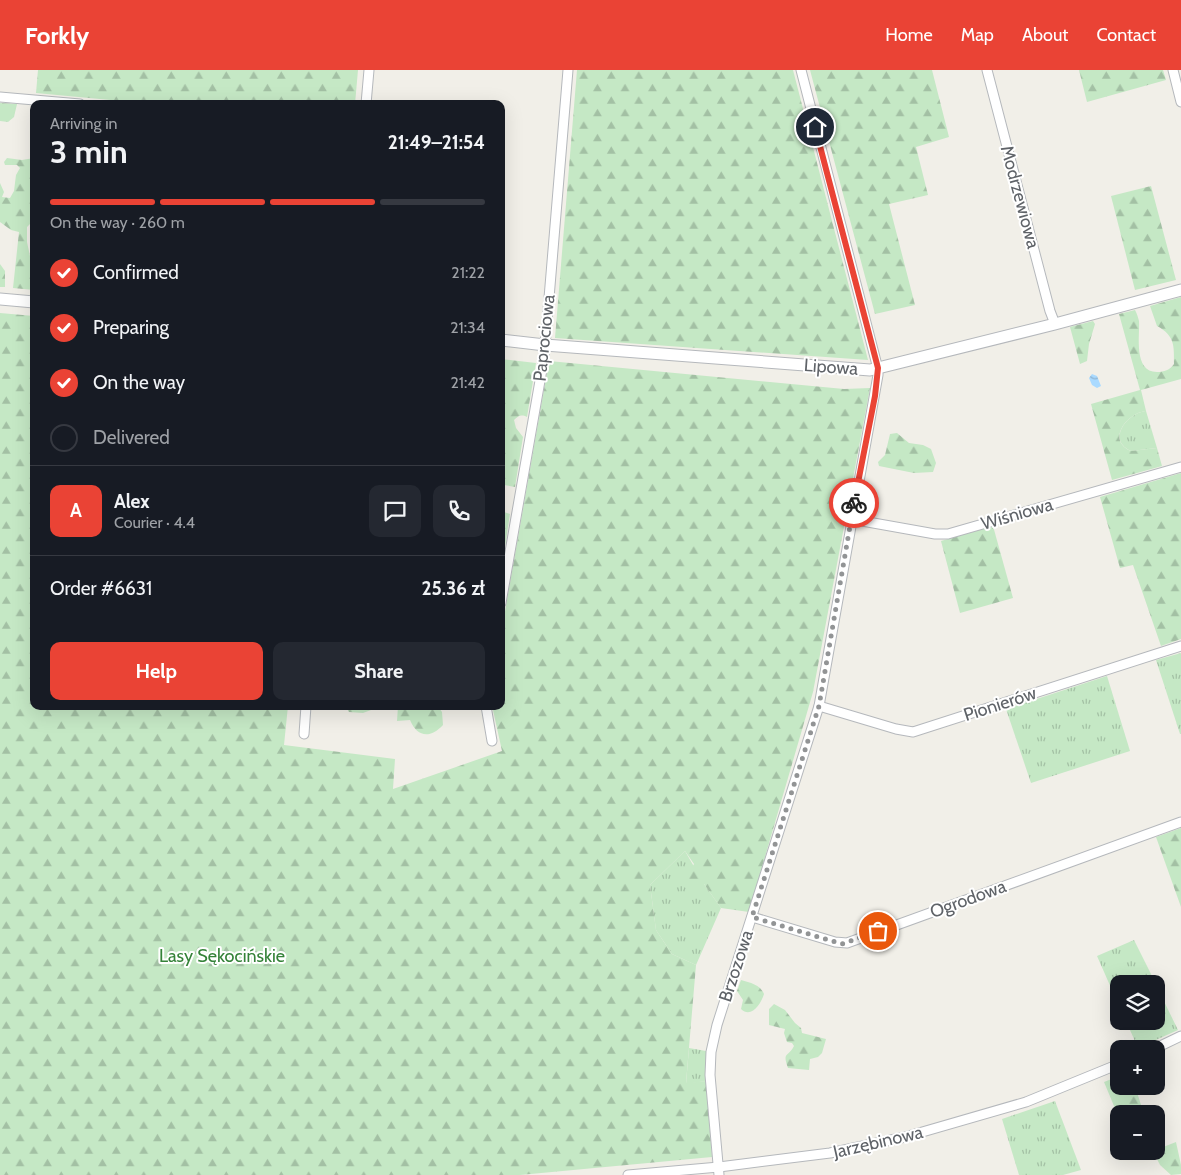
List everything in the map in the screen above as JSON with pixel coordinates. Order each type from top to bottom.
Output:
[{"type":"street","points":[[366,100],[369,70]]},
{"type":"street","name":"Paprociowa","points":[[505,580],[545,345],[568,70]]},
{"type":"street","name":"Brzozowa","points":[[719,1171],[710,1075],[711,1052],[717,1025],[819,706],[851,519],[875,396],[878,368],[800,70]]},
{"type":"street","name":"Modrzewiowa","points":[[987,70],[1055,324]]},
{"type":"street","points":[[1173,70],[1181,102]]},
{"type":"street","points":[[0,96],[40,100]]},
{"type":"street","name":"Lipowa","points":[[505,340],[862,370],[878,368],[1055,324],[1181,290]]},
{"type":"street","points":[[0,299],[30,302]]},
{"type":"street","name":"Wiśniowa","points":[[851,519],[935,534],[948,534],[1181,467]]},
{"type":"street","name":"Pionierów","points":[[819,706],[896,729],[913,732],[1181,646]]},
{"type":"street","points":[[304,734],[306,710]]},
{"type":"street","points":[[487,710],[492,740]]},
{"type":"street","name":"Ogrodowa","points":[[752,917],[836,942],[847,943],[1181,822]]},
{"type":"street","points":[[1165,1044],[1181,1036]]},
{"type":"street","name":"Jarzębinowa","points":[[628,1175],[719,1171],[830,1153],[905,1137],[1026,1102],[1110,1068]]},
{"type":"green space","points":[[38,70],[358,70],[355,100],[110,100],[36,93]]},
{"type":"green space","points":[[577,70],[793,70],[868,360],[555,338]]},
{"type":"green space","points":[[810,70],[932,70],[949,137],[916,147],[928,195],[889,204],[915,305],[875,314]]},
{"type":"green space","points":[[1079,70],[1163,70],[1166,80],[1087,102]]},
{"type":"green space","points":[[0,103],[17,104],[14,117],[8,122],[0,121]]},
{"type":"green space","points":[[7,158],[22,160],[30,159],[30,224],[27,227],[27,242],[30,256],[30,290],[13,288],[19,232],[11,230],[0,222],[0,183],[4,192],[2,197],[10,198],[14,191],[16,175],[20,168],[17,165],[5,165],[4,162]]},
{"type":"green space","points":[[1151,186],[1176,280],[1135,290],[1111,196]]},
{"type":"green space","points":[[0,264],[5,271],[5,287],[0,287]]},
{"type":"green space","points":[[1181,297],[1181,379],[1141,390],[1146,411],[1139,413],[1126,422],[1120,434],[1120,440],[1131,451],[1157,448],[1162,466],[1112,480],[1091,404],[1140,390],[1119,314],[1135,310],[1139,321],[1139,352],[1141,360],[1149,370],[1164,371],[1171,368],[1174,364],[1173,346],[1167,333],[1157,326],[1150,306]]},
{"type":"green space","name":"Lasy Sękocińskie","points":[[0,313],[30,316],[30,710],[288,710],[284,745],[395,759],[393,789],[502,751],[493,710],[505,710],[505,611],[549,361],[844,389],[870,388],[813,692],[749,912],[721,908],[704,884],[689,891],[682,884],[694,864],[685,851],[650,885],[656,930],[672,954],[696,965],[686,1083],[706,1081],[712,1157],[520,1175],[0,1175]]},
{"type":"green space","points":[[1093,321],[1095,324],[1089,344],[1087,361],[1080,364],[1070,327]]},
{"type":"green space","points":[[505,359],[536,363],[527,417],[520,416],[514,420],[516,428],[523,437],[515,487],[505,485]]},
{"type":"green space","points":[[1146,411],[1157,448],[1131,451],[1120,440],[1122,428],[1132,417]]},
{"type":"green space","points":[[897,433],[909,443],[923,445],[931,449],[936,463],[933,472],[914,473],[879,466],[878,462],[885,455],[890,434]]},
{"type":"green space","points":[[1181,473],[1181,639],[1161,646],[1133,565],[1120,568],[1100,497]]},
{"type":"green space","points":[[505,512],[510,514],[505,546]]},
{"type":"green space","points":[[993,526],[1013,598],[960,613],[941,541]]},
{"type":"green space","points":[[1181,653],[1181,734],[1180,734],[1156,660]]},
{"type":"green space","points":[[1107,676],[1130,751],[1031,783],[1006,709]]},
{"type":"green space","points":[[348,710],[371,710],[363,713],[349,712]]},
{"type":"green space","points":[[398,710],[440,710],[443,725],[433,733],[424,734],[416,730],[410,720],[397,721]]},
{"type":"green space","points":[[1181,828],[1181,907],[1156,837]]},
{"type":"green space","points":[[685,851],[704,884],[721,908],[696,965],[672,954],[656,930],[650,885]]},
{"type":"green space","points":[[1134,940],[1152,975],[1110,975],[1110,986],[1097,956]]},
{"type":"green space","points":[[741,980],[757,986],[764,994],[761,1002],[752,1011],[745,1012],[741,1009],[743,1000],[737,991]]},
{"type":"green space","points":[[1165,1003],[1178,1030],[1156,1040],[1134,1040],[1130,1030],[1165,1030]]},
{"type":"green space","points":[[774,1004],[785,1010],[801,1028],[802,1033],[826,1039],[822,1053],[818,1057],[810,1059],[809,1070],[788,1068],[786,1055],[794,1046],[792,1043],[787,1042],[784,1033],[785,1029],[769,1025],[769,1009]]},
{"type":"green space","points":[[689,1048],[706,1051],[706,1081],[686,1084]]},
{"type":"green space","points":[[1110,1080],[1110,1095],[1138,1095],[1141,1105],[1114,1105],[1104,1082]]},
{"type":"green space","points":[[1055,1101],[1081,1170],[1063,1175],[1019,1175],[1002,1119]]},
{"type":"green space","points":[[1176,1142],[1181,1174],[1171,1175],[1160,1165],[1158,1160],[1165,1160],[1165,1146]]},
{"type":"water","points":[[1092,374],[1097,376],[1101,386],[1097,388],[1092,385],[1089,378]]},
{"type":"way so far","points":[[854,503],[819,706],[752,917],[842,944],[878,931]]},
{"type":"route","points":[[815,127],[878,368],[875,396],[854,503]]}]
